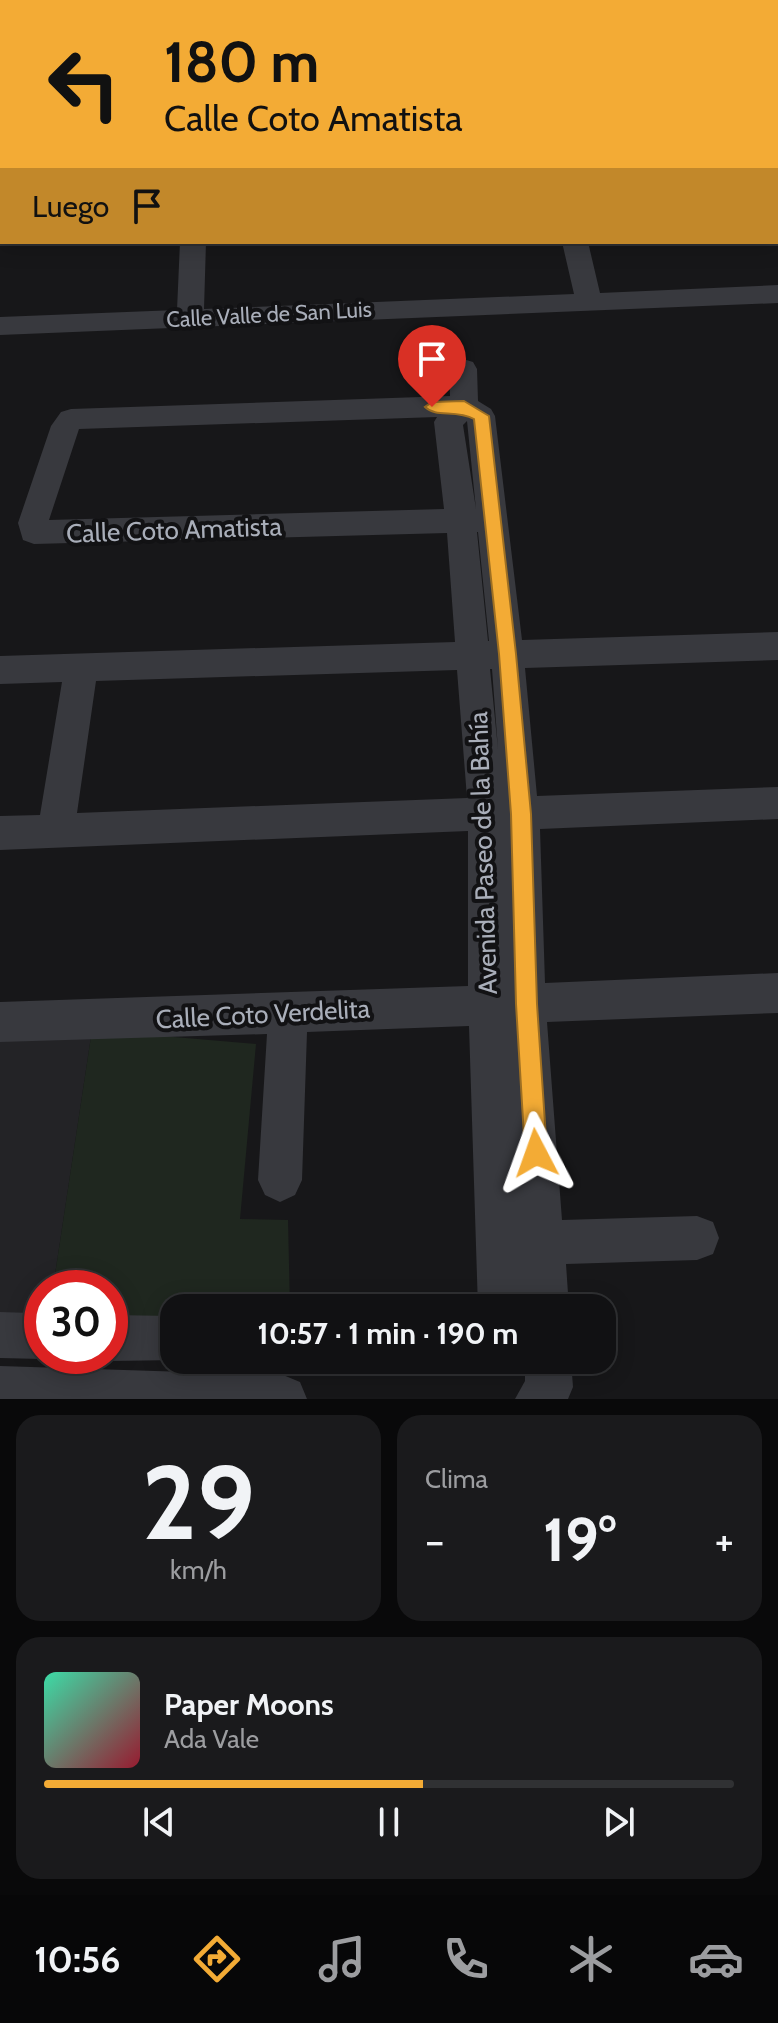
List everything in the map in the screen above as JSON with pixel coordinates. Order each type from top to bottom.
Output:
[{"type":"street","points":[[190,318],[193,244]]},
{"type":"street","points":[[575,244],[589,300]]},
{"type":"street","name":"Calle Valle de San Luis","points":[[0,326],[778,294]]},
{"type":"street","name":"Avenida Paseo de la Bahía","points":[[463,369],[464,406],[448,422],[476,521],[491,654],[504,814],[507,1004],[521,1243],[541,1294]]},
{"type":"street","name":"Calle Coto Amatista","points":[[464,406],[71,419],[65,426],[33,523],[34,532],[45,533],[476,521]]},
{"type":"street","points":[[0,670],[778,646]]},
{"type":"street","points":[[56,831],[81,667]]},
{"type":"street","points":[[0,833],[778,803]]},
{"type":"street","name":"Calle Coto Verdelita","points":[[0,1022],[93,1021],[778,993]]},
{"type":"street","points":[[280,1180],[288,1012]]},
{"type":"street","points":[[521,1243],[697,1238]]},
{"type":"street","name":"Avenida Paseo de la Bahía","points":[[505,1294],[521,1243]]},
{"type":"street","points":[[0,1335],[24,1336]]},
{"type":"street","points":[[128,1338],[160,1339]]},
{"type":"street","points":[[541,1398],[549,1387],[549,1374]]},
{"type":"street","points":[[0,1390],[105,1396],[283,1399]]},
{"type":"shaded area","points":[[92,1030],[56,1270],[24,1270],[24,1313],[0,1312],[0,1033]]},
{"type":"shaded area","points":[[92,1030],[256,1044],[240,1219],[288,1220],[290,1294],[160,1294],[160,1318],[128,1317],[128,1270],[56,1270]]},
{"type":"route","points":[[432,407],[464,406],[481,416],[521,814],[526,1004],[536,1153]]}]
